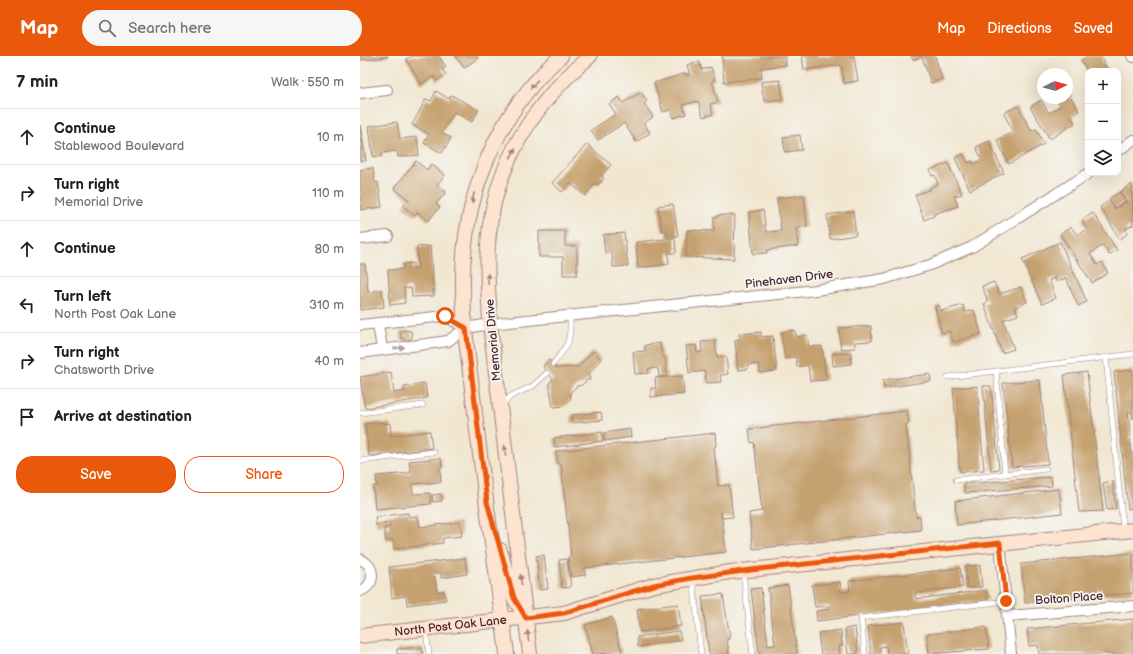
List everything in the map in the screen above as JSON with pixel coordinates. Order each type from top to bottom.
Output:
[{"type":"main road","name":"Memorial Drive","points":[[507,654],[466,328],[462,285],[464,254],[467,226],[474,192],[485,163],[502,130],[521,101],[550,66],[561,56]]},
{"type":"main road","name":"Memorial Drive","points":[[530,654],[490,324],[488,244],[498,188],[512,154],[527,125],[545,100],[590,56]]},
{"type":"main road","points":[[487,502],[514,598],[526,618]]},
{"type":"main road","name":"North Post Oak Lane","points":[[360,636],[564,613],[654,585],[692,578],[743,571],[1000,543],[1076,537],[1128,530]]},
{"type":"street","points":[[360,93],[387,90]]},
{"type":"street","points":[[1121,149],[1133,140]]},
{"type":"street","name":"Pinehaven Drive","points":[[466,328],[570,315],[816,290],[884,279],[930,265],[972,247],[1085,175]]},
{"type":"street","points":[[360,239],[388,236]]},
{"type":"street","points":[[360,325],[445,316],[466,328],[448,341],[360,353]]},
{"type":"street","points":[[378,324],[382,350]]},
{"type":"street","points":[[1000,543],[1011,654]]},
{"type":"street","points":[[360,559],[368,565],[372,574],[370,584],[360,591]]},
{"type":"street","name":"Bolton Place","points":[[1008,616],[1133,606]]},
{"type":"lane","points":[[554,364],[567,347],[571,337],[570,315]]},
{"type":"lane","points":[[948,377],[1133,354]]},
{"type":"lane","points":[[1106,357],[1128,530]]},
{"type":"lane","points":[[996,371],[1005,474]]},
{"type":"lane","points":[[500,407],[510,396],[533,386],[547,373]]},
{"type":"lane","points":[[360,413],[423,405]]},
{"type":"lane","points":[[360,461],[434,452]]},
{"type":"lane","points":[[956,480],[1046,469]]},
{"type":"lane","points":[[743,571],[753,654]]},
{"type":"lane","points":[[692,578],[701,654]]},
{"type":"lane","points":[[865,654],[861,618],[1006,601]]},
{"type":"lane","points":[[426,629],[429,654]]},
{"type":"building","points":[[360,56],[388,56],[388,57],[361,60]]},
{"type":"building","points":[[412,56],[439,56],[446,67],[442,69],[446,75],[436,81],[434,76],[421,84],[406,59]]},
{"type":"building","points":[[455,56],[477,56],[478,58],[464,68]]},
{"type":"building","points":[[722,56],[785,56],[786,65],[761,68],[762,78],[724,82]]},
{"type":"building","points":[[802,56],[854,56],[858,81],[844,83],[841,65],[804,70]]},
{"type":"building","points":[[911,56],[935,56],[942,79],[931,83],[922,57],[913,60]]},
{"type":"building","points":[[1089,56],[1100,56],[1106,68],[1085,68],[1081,60]]},
{"type":"building","points":[[699,61],[702,70],[711,67],[715,80],[712,81],[718,102],[710,104],[713,114],[703,117],[698,101],[683,105],[686,114],[673,118],[670,110],[663,112],[654,83],[686,73],[687,76],[690,75],[687,65]]},
{"type":"building","points":[[780,80],[783,99],[764,101],[761,82]]},
{"type":"building","points":[[436,91],[449,99],[451,95],[479,110],[472,122],[454,112],[442,133],[451,138],[442,153],[424,143],[429,134],[412,125],[426,99],[431,101]]},
{"type":"building","points":[[641,92],[647,101],[644,103],[653,117],[644,123],[650,133],[636,142],[624,123],[598,140],[591,130],[616,114],[609,104],[619,97],[623,103]]},
{"type":"building","points":[[1073,101],[1079,111],[1071,116],[1075,123],[1050,139],[1030,107],[1037,103],[1037,104],[1043,104],[1049,113],[1061,106],[1060,104],[1073,104]]},
{"type":"building","points":[[1018,106],[1031,131],[1036,129],[1044,144],[1009,164],[997,140],[1013,132],[1004,113]]},
{"type":"building","points":[[397,122],[400,139],[417,137],[419,155],[398,157],[397,151],[382,153],[382,156],[373,157],[369,126]]},
{"type":"building","points":[[360,125],[366,161],[360,161]]},
{"type":"building","points":[[800,135],[802,150],[785,152],[783,137]]},
{"type":"building","points":[[989,141],[1004,173],[970,190],[955,158],[963,154],[968,163],[972,161],[973,164],[982,160],[976,147]]},
{"type":"building","points":[[587,144],[611,165],[601,176],[604,178],[598,185],[596,183],[585,196],[570,183],[562,192],[552,183]]},
{"type":"building","points":[[416,161],[427,170],[431,164],[445,175],[437,185],[446,192],[436,204],[440,207],[428,221],[418,212],[415,216],[403,206],[409,200],[394,188]]},
{"type":"building","points":[[948,163],[962,194],[954,196],[958,206],[934,214],[934,216],[924,220],[915,195],[931,189],[930,187],[938,184],[935,175],[932,176],[930,170]]},
{"type":"building","points":[[373,168],[375,183],[378,182],[382,207],[360,210],[360,170]]},
{"type":"building","points":[[1132,184],[1133,225],[1125,229],[1128,233],[1120,239],[1100,207],[1109,201],[1114,209],[1126,202],[1128,204],[1120,192]]},
{"type":"building","points":[[1120,192],[1125,201],[1115,208],[1109,199]]},
{"type":"building","points":[[804,195],[807,227],[796,228],[798,246],[767,250],[767,253],[753,254],[749,212],[763,210],[766,232],[781,231],[777,198]]},
{"type":"building","points":[[673,204],[678,236],[667,237],[666,231],[662,231],[658,206]]},
{"type":"building","points":[[853,211],[856,235],[830,239],[827,215]]},
{"type":"building","points":[[1093,213],[1117,250],[1109,255],[1103,245],[1090,254],[1097,265],[1102,262],[1108,273],[1092,283],[1060,234],[1071,227],[1077,235],[1087,229],[1082,220]]},
{"type":"building","points":[[718,215],[735,215],[734,259],[686,257],[687,230],[714,231],[714,217],[718,217]]},
{"type":"building","points":[[539,231],[565,231],[565,246],[577,246],[577,275],[563,275],[563,257],[539,257]]},
{"type":"building","points":[[624,233],[628,266],[613,267],[612,253],[605,253],[603,235]]},
{"type":"building","points":[[675,238],[676,253],[668,253],[669,264],[638,268],[636,242]]},
{"type":"building","points":[[1060,242],[1087,302],[1078,306],[1066,278],[1057,282],[1055,278],[1049,280],[1056,298],[1042,304],[1022,259]]},
{"type":"building","points":[[430,246],[434,296],[412,297],[411,288],[404,288],[405,303],[390,305],[388,270],[404,269],[403,264],[413,263],[413,269],[418,268],[417,247]]},
{"type":"building","points":[[360,264],[365,264],[368,292],[382,290],[384,307],[360,310]]},
{"type":"building","points":[[994,282],[999,294],[1021,287],[1027,302],[1015,307],[1018,315],[1003,320],[1014,349],[1002,353],[984,304],[988,302],[982,286]]},
{"type":"building","points":[[939,305],[941,311],[963,305],[965,312],[974,310],[981,334],[953,342],[950,331],[942,333],[935,307]]},
{"type":"building","points":[[871,326],[872,341],[855,342],[855,348],[841,349],[839,328]]},
{"type":"building","points":[[404,330],[411,331],[412,338],[405,341],[404,339],[401,339],[400,332]]},
{"type":"building","points":[[795,330],[796,337],[807,335],[809,347],[822,346],[826,380],[810,381],[808,365],[797,367],[796,357],[785,359],[781,332]]},
{"type":"building","points":[[761,332],[761,337],[773,336],[777,371],[760,373],[759,364],[747,365],[748,369],[738,370],[735,340],[740,339],[739,334]]},
{"type":"building","points":[[715,340],[717,357],[726,356],[728,374],[720,375],[721,382],[706,383],[705,371],[689,373],[686,346],[696,345],[697,353],[702,352],[701,342]]},
{"type":"building","points":[[660,343],[662,357],[665,357],[667,376],[659,377],[658,368],[648,369],[649,373],[635,374],[633,352],[645,351],[645,345]]},
{"type":"building","points":[[593,351],[601,359],[589,374],[590,380],[587,380],[582,385],[577,386],[570,393],[571,398],[564,406],[553,407],[549,383],[553,379],[543,367],[549,360],[557,368],[578,367]]},
{"type":"building","points":[[851,353],[851,364],[833,366],[832,354]]},
{"type":"building","points":[[1133,370],[1133,419],[1131,411],[1128,412],[1133,466],[1133,508],[1128,509],[1114,372]]},
{"type":"building","points":[[391,372],[394,393],[405,391],[404,387],[425,383],[427,398],[365,408],[360,377]]},
{"type":"building","points":[[1087,372],[1103,511],[1079,512],[1064,375]]},
{"type":"building","points":[[930,374],[931,381],[884,388],[883,380]]},
{"type":"building","points":[[682,376],[684,394],[651,397],[651,388],[656,388],[655,378]]},
{"type":"building","points":[[1040,380],[1048,464],[1012,467],[1003,383]]},
{"type":"building","points":[[977,386],[984,470],[960,472],[953,388]]},
{"type":"building","points":[[983,386],[991,386],[999,469],[991,470]]},
{"type":"building","points":[[907,411],[909,424],[906,424],[916,517],[920,516],[921,530],[753,549],[749,513],[762,511],[754,442],[751,443],[749,429]]},
{"type":"building","points":[[601,412],[602,420],[572,423],[571,415]]},
{"type":"building","points":[[383,422],[383,424],[390,423],[391,436],[430,431],[432,448],[369,456],[365,424]]},
{"type":"building","points":[[630,429],[631,437],[605,441],[604,433]]},
{"type":"building","points":[[602,432],[603,441],[555,447],[554,438]]},
{"type":"building","points":[[715,433],[716,446],[714,447],[718,486],[729,485],[733,517],[722,518],[721,512],[726,552],[585,568],[585,575],[571,577],[568,557],[571,556],[561,464],[558,464],[556,451]]},
{"type":"building","points":[[441,458],[441,482],[412,484],[413,494],[430,493],[431,504],[375,509],[373,486],[377,486],[376,476],[411,473],[409,461]]},
{"type":"building","points":[[1051,477],[1052,486],[965,493],[964,484]]},
{"type":"building","points":[[1113,481],[1116,509],[1107,510],[1103,483]]},
{"type":"building","points":[[1059,489],[1062,513],[957,525],[955,501]]},
{"type":"building","points":[[441,494],[442,501],[433,502],[432,495]]},
{"type":"building","points":[[408,513],[409,517],[418,516],[420,527],[460,522],[462,536],[443,538],[443,543],[394,549],[393,540],[386,541],[384,528],[390,527],[390,523],[376,525],[375,517]]},
{"type":"building","points":[[1133,553],[1133,593],[1101,596],[1101,588],[1097,588],[1097,596],[1025,603],[1021,564]]},
{"type":"building","points":[[544,555],[548,589],[540,590],[536,556]]},
{"type":"building","points":[[465,558],[467,574],[441,578],[441,573],[434,573],[437,592],[444,591],[446,600],[407,605],[406,596],[392,598],[389,567]]},
{"type":"building","points":[[567,559],[571,587],[562,588],[559,560]]},
{"type":"building","points":[[980,565],[982,587],[967,588],[965,566]]},
{"type":"building","points":[[960,568],[963,587],[915,593],[916,599],[986,590],[988,600],[817,621],[816,611],[830,609],[829,606],[815,607],[812,585],[840,582],[841,592],[850,591],[849,581]]},
{"type":"building","points":[[788,585],[797,654],[759,654],[751,589],[761,588],[768,646],[775,645],[768,588]]},
{"type":"building","points":[[723,594],[730,638],[727,639],[729,654],[709,654],[702,596]]},
{"type":"building","points":[[678,604],[681,626],[640,632],[637,609]]},
{"type":"building","points":[[612,617],[622,653],[593,654],[585,625]]},
{"type":"building","points":[[1133,619],[1133,654],[1039,654],[1038,645],[1029,646],[1027,629]]},
{"type":"building","points":[[904,622],[908,654],[887,654],[886,646],[880,647],[880,654],[871,654],[868,626]]},
{"type":"building","points":[[855,627],[858,654],[848,654],[845,629]]},
{"type":"building","points":[[986,627],[989,649],[929,654],[927,634]]},
{"type":"building","points":[[841,630],[842,646],[839,646],[840,654],[821,654],[818,633]]},
{"type":"building","points":[[679,631],[681,640],[638,647],[637,637]]},
{"type":"building","points":[[422,647],[423,654],[397,654],[397,649]]},
{"type":"route","points":[[445,316],[466,328],[487,502],[514,598],[526,618],[564,613],[654,585],[692,578],[730,572],[1000,543],[1006,601]]}]
